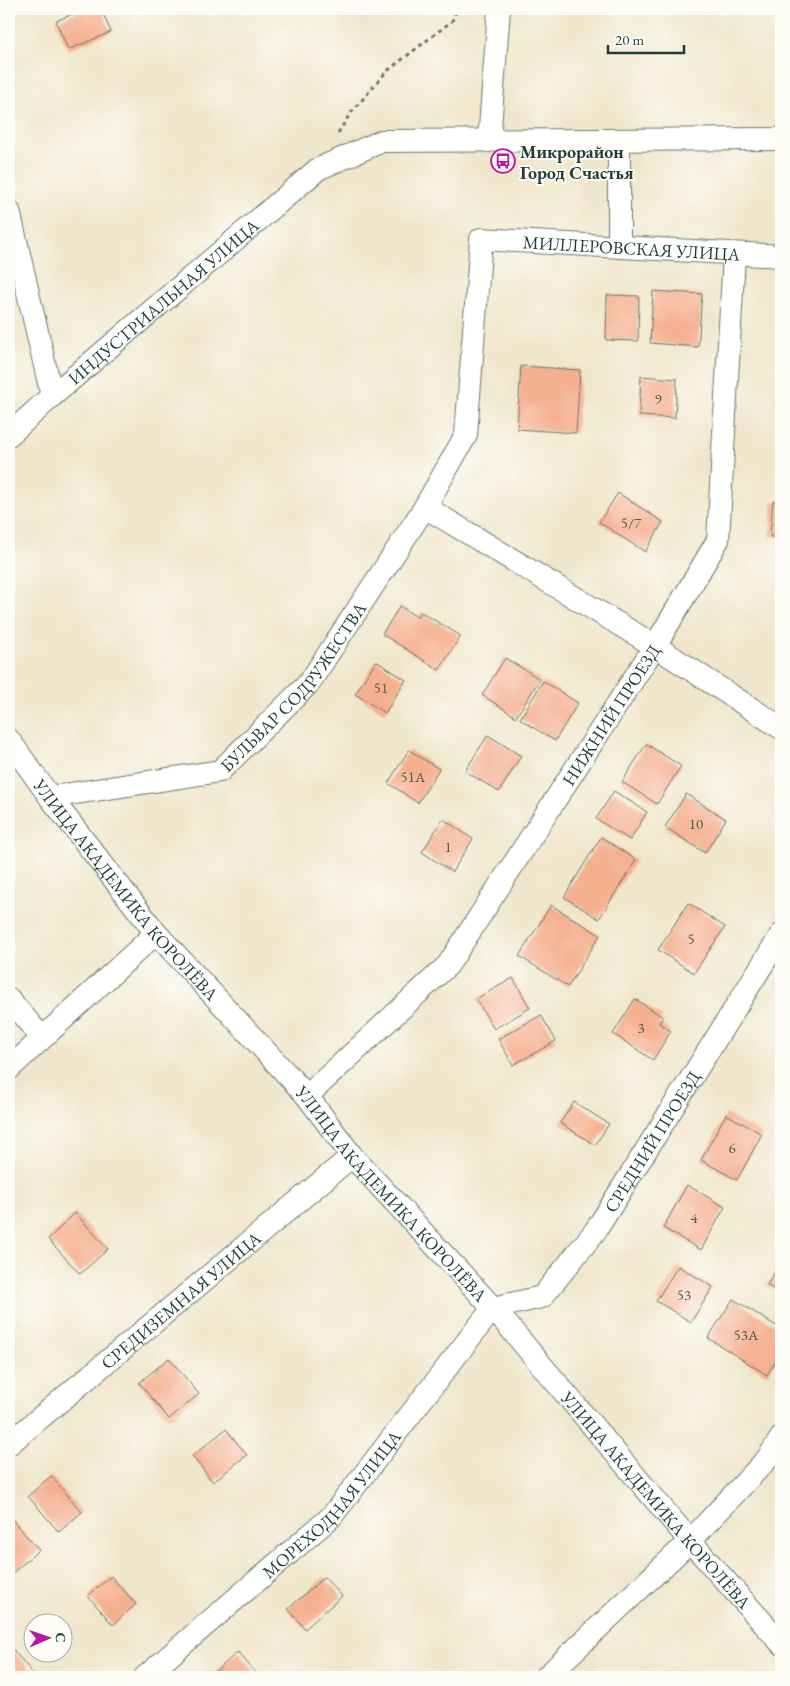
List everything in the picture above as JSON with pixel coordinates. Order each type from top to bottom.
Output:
[{"type":"street","points":[[490,141],[499,9]]},
{"type":"street","name":"ИНДУСТРИАЛЬНАЯ УЛИЦА","points":[[9,435],[52,396],[318,169],[382,141],[781,139]]},
{"type":"street","points":[[619,140],[619,247]]},
{"type":"street","points":[[9,211],[52,396]]},
{"type":"street","name":"МИЛЛЕРОВСКАЯ УЛИЦА","points":[[481,240],[781,256]]},
{"type":"street","name":"БУЛЬВАР СОДРУЖЕСТВА","points":[[50,797],[220,771],[309,684],[425,507],[466,435],[481,240]]},
{"type":"street","name":"НИЖНИЙ ПРОЕЗД","points":[[307,1096],[448,965],[655,646],[718,540],[734,254]]},
{"type":"street","points":[[425,507],[655,646],[781,728]]},
{"type":"street","name":"УЛИЦА АКАДЕМИКА КОРОЛЁВА","points":[[9,740],[50,797],[156,933],[307,1096],[352,1156],[493,1308],[690,1541],[781,1643]]},
{"type":"street","points":[[9,1069],[156,933]]},
{"type":"street","name":"СРЕДНИЙ ПРОЕЗД","points":[[493,1308],[542,1297],[596,1230],[781,935]]},
{"type":"street","points":[[9,999],[42,1038]]},
{"type":"street","name":"СРЕДИЗЕМНАЯ УЛИЦА","points":[[9,1444],[352,1156]]},
{"type":"street","name":"МОРЕХОДНАЯ УЛИЦА","points":[[144,1677],[331,1517],[493,1308]]},
{"type":"street","points":[[546,1677],[690,1541],[768,1458],[781,1438]]},
{"type":"path","points":[[335,139],[350,114],[386,72],[452,21],[457,9]]},
{"type":"building","points":[[85,9],[101,9],[111,32],[68,50],[56,21]]},
{"type":"building","points":[[653,291],[702,294],[698,347],[650,343]]},
{"type":"building","points":[[607,295],[639,296],[638,341],[606,340]]},
{"type":"building","points":[[521,366],[580,370],[576,433],[517,429]]},
{"type":"building","points":[[641,376],[677,379],[675,418],[639,416]]},
{"type":"building","points":[[618,493],[663,522],[645,552],[599,522]]},
{"type":"building","points":[[773,501],[781,502],[781,537],[770,537]]},
{"type":"building","points":[[400,606],[417,617],[421,612],[461,636],[439,670],[382,634]]},
{"type":"building","points":[[505,658],[540,679],[516,717],[482,695]]},
{"type":"building","points":[[376,661],[406,680],[385,713],[355,694]]},
{"type":"building","points":[[543,681],[578,703],[555,741],[520,719]]},
{"type":"building","points":[[488,735],[521,756],[499,792],[465,771]]},
{"type":"building","points":[[646,744],[681,766],[657,804],[622,782]]},
{"type":"building","points":[[409,750],[439,769],[418,803],[388,783]]},
{"type":"building","points":[[614,791],[647,812],[630,840],[596,819]]},
{"type":"building","points":[[686,794],[726,819],[705,853],[665,827]]},
{"type":"building","points":[[443,819],[473,839],[452,872],[422,852]]},
{"type":"building","points":[[601,837],[636,860],[599,919],[564,897]]},
{"type":"building","points":[[688,903],[725,927],[694,973],[658,950]]},
{"type":"building","points":[[551,905],[600,935],[568,987],[519,956]]},
{"type":"building","points":[[513,978],[530,1008],[494,1029],[476,999]]},
{"type":"building","points":[[635,999],[663,1017],[659,1023],[671,1031],[653,1060],[613,1034]]},
{"type":"building","points":[[541,1015],[556,1041],[513,1065],[498,1039]]},
{"type":"building","points":[[574,1102],[609,1124],[595,1145],[560,1123]]},
{"type":"building","points":[[726,1114],[762,1134],[737,1180],[701,1160]]},
{"type":"building","points":[[687,1185],[725,1207],[701,1250],[663,1228]]},
{"type":"building","points":[[75,1213],[108,1249],[80,1274],[48,1239]]},
{"type":"building","points":[[781,1263],[781,1294],[767,1285]]},
{"type":"building","points":[[678,1266],[713,1287],[691,1322],[656,1301]]},
{"type":"building","points":[[733,1299],[781,1329],[781,1353],[767,1375],[708,1338]]},
{"type":"building","points":[[169,1358],[199,1394],[169,1419],[139,1383]]},
{"type":"building","points":[[226,1429],[247,1455],[213,1482],[192,1456]]},
{"type":"building","points":[[51,1476],[82,1512],[59,1532],[28,1496]]},
{"type":"building","points":[[9,1516],[39,1550],[9,1576]]},
{"type":"building","points":[[111,1576],[136,1604],[113,1625],[88,1596]]},
{"type":"building","points":[[324,1577],[342,1596],[305,1629],[288,1609]]},
{"type":"building","points":[[9,1645],[22,1660],[22,1664],[25,1664],[36,1677],[9,1677]]},
{"type":"building","points":[[238,1652],[259,1677],[222,1677],[216,1671]]},
{"type":"place","name":"Микрорайон Город Счастья","points":[[503,161]]}]
